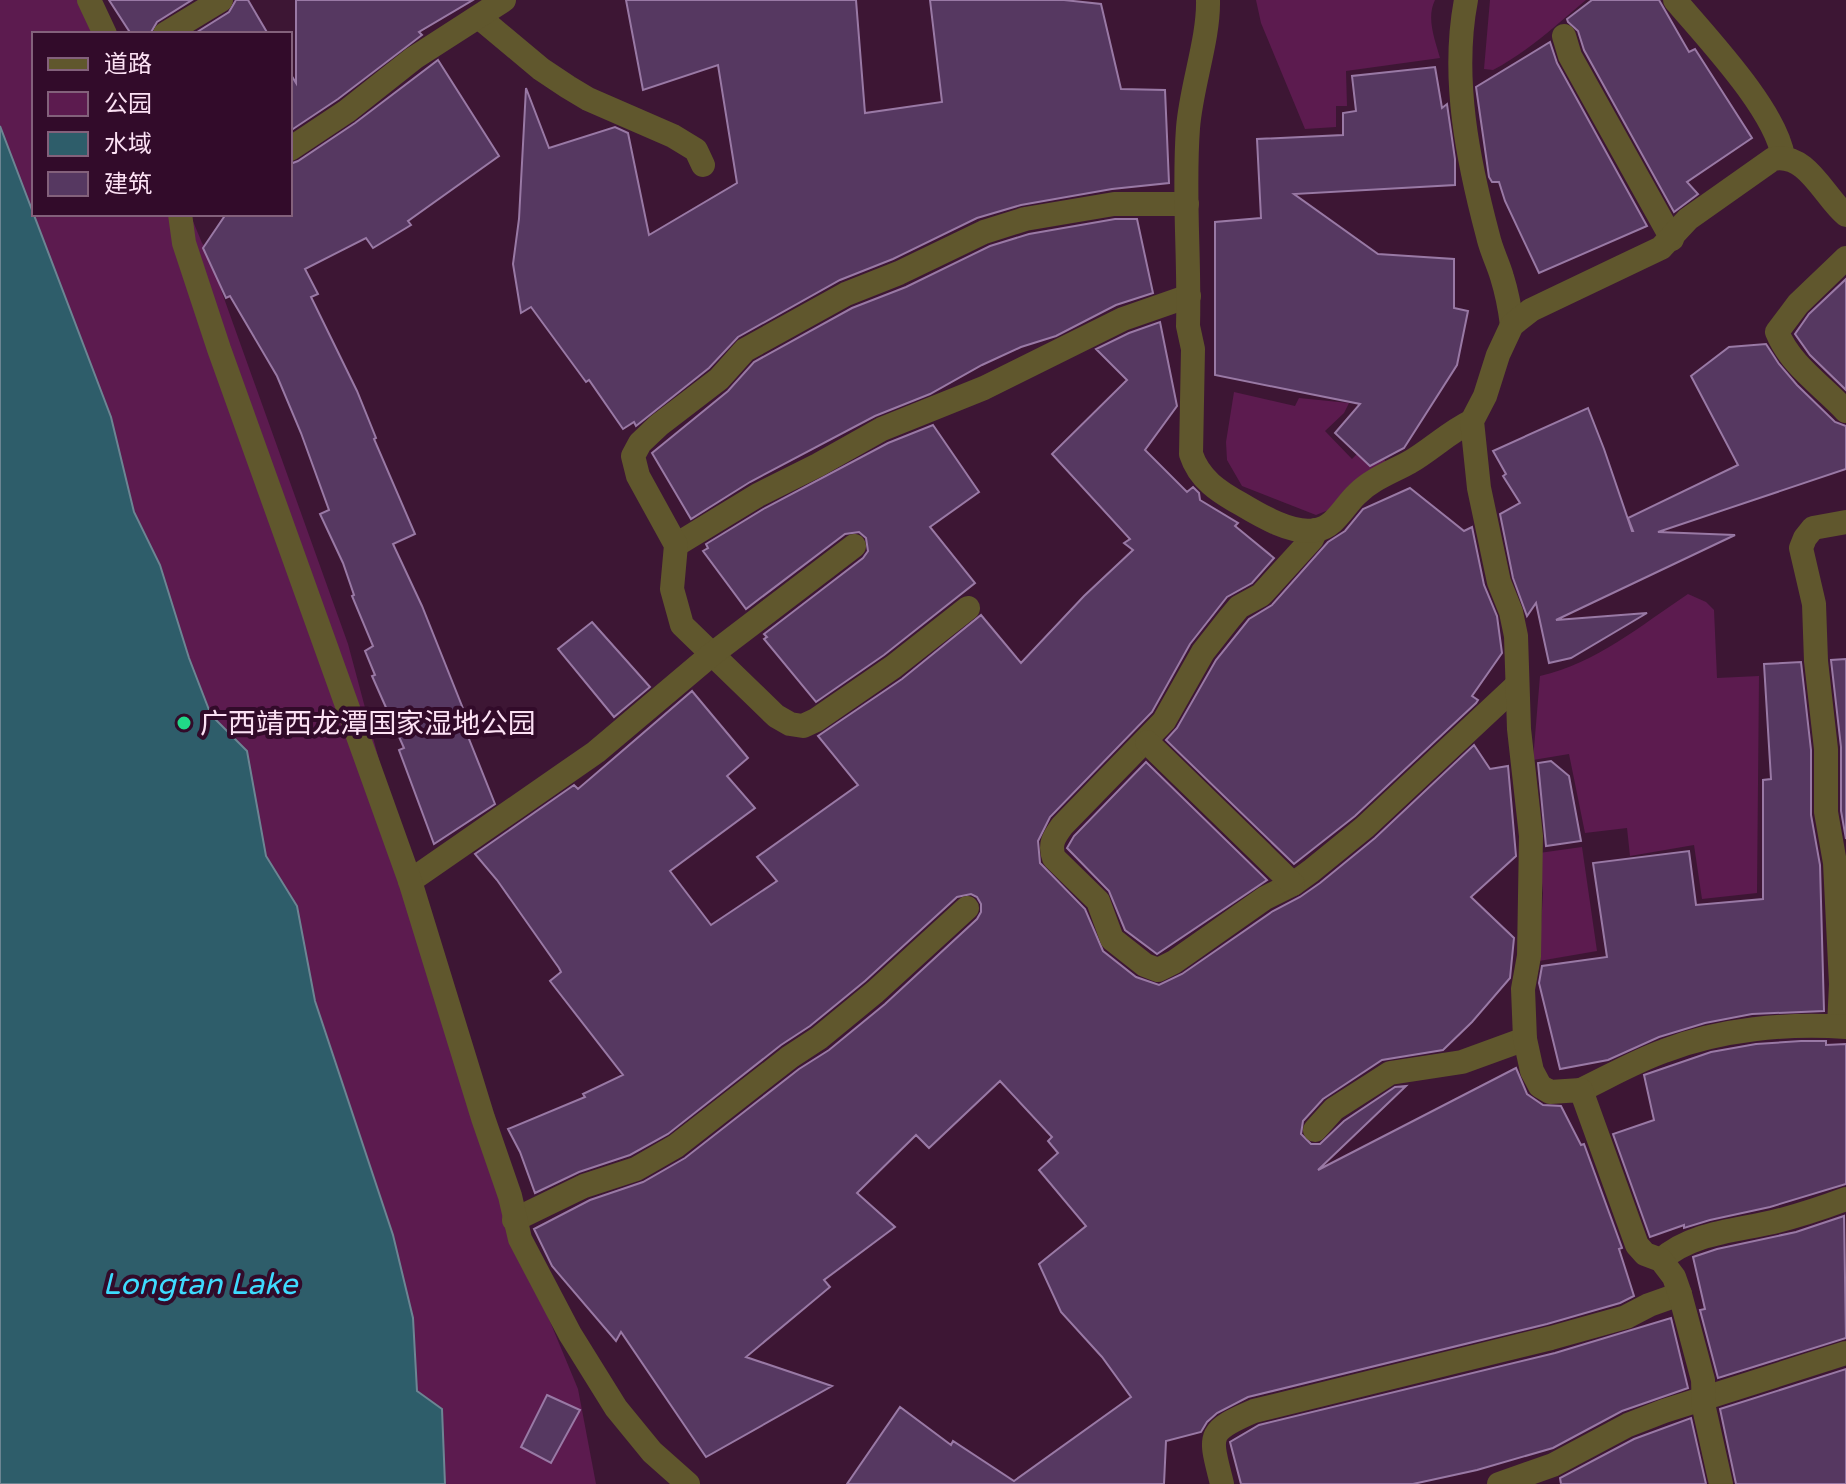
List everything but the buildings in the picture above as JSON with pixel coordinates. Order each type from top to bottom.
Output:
[{"type":"street","points":[[89,0],[104,32]]},
{"type":"street","points":[[168,32],[221,0]]},
{"type":"street","points":[[292,148],[314,135],[414,58],[504,0]]},
{"type":"street","points":[[1208,0],[1200,60],[1190,101],[1186,174],[1188,326],[1193,349],[1194,395],[1191,454],[1203,479],[1240,504],[1287,526],[1316,530],[1327,526],[1371,483],[1410,462],[1472,421],[1512,325],[1531,310],[1640,259],[1672,239],[1688,219],[1773,159],[1783,157],[1796,160],[1846,215]]},
{"type":"street","points":[[1466,0],[1459,67],[1467,136],[1478,197],[1508,300],[1512,325]]},
{"type":"street","points":[[1675,0],[1758,105],[1775,132],[1783,157]]},
{"type":"street","points":[[480,18],[559,81],[588,99],[673,136],[696,150],[703,165]]},
{"type":"street","points":[[1564,36],[1570,56],[1672,239]]},
{"type":"street","points":[[968,608],[838,707],[803,726],[790,724],[776,716],[682,625],[672,589],[676,545],[638,476],[633,456],[640,443],[659,425],[719,379],[745,350],[846,294],[899,273],[984,232],[1025,219],[1073,210],[1142,203],[1187,204]]},
{"type":"street","points":[[180,216],[184,243],[219,349],[410,881],[510,1196],[514,1220],[532,1264],[570,1334],[616,1408],[652,1452],[688,1484]]},
{"type":"street","points":[[1846,258],[1798,304],[1777,332],[1789,354],[1846,411]]},
{"type":"street","points":[[676,545],[758,495],[882,429],[984,388],[1123,319],[1189,296]]},
{"type":"street","points":[[1472,421],[1479,488],[1499,582],[1511,612],[1516,636],[1519,729],[1531,836],[1530,942],[1523,989],[1525,1039],[1532,1071],[1540,1086],[1550,1092],[1581,1090],[1665,1050],[1722,1035],[1775,1027],[1842,1026],[1835,863],[1826,812],[1825,736],[1816,661],[1814,604],[1801,548],[1813,528],[1846,522]]},
{"type":"street","points":[[1316,530],[1312,539],[1261,595],[1250,604],[1239,607],[1216,635],[1164,721],[1147,742],[1062,826],[1051,848],[1054,858],[1098,901],[1112,939],[1145,965],[1158,970],[1174,962],[1265,898],[1293,884],[1365,827],[1517,685]]},
{"type":"street","points":[[410,881],[596,752],[711,655],[854,546]]},
{"type":"street","points":[[1147,742],[1293,884]]},
{"type":"street","points":[[514,1220],[584,1186],[636,1169],[676,1146],[819,1038],[967,908]]},
{"type":"street","points":[[1315,1130],[1334,1109],[1390,1073],[1462,1062],[1525,1039]]},
{"type":"street","points":[[1581,1090],[1637,1245],[1645,1254],[1661,1260],[1674,1277],[1703,1380],[1704,1408],[1721,1484]]},
{"type":"street","points":[[1661,1260],[1675,1247],[1696,1239],[1774,1221],[1846,1199]]},
{"type":"street","points":[[1222,1484],[1213,1438],[1218,1428],[1254,1411],[1551,1338],[1626,1317],[1680,1294]]},
{"type":"street","points":[[1499,1484],[1553,1465],[1628,1425],[1704,1397],[1846,1353]]},
{"type":"green space","name":"Longtan Lake","points":[[0,0],[95,0],[109,32],[32,32],[32,216],[191,216],[206,248],[348,644],[390,801],[539,1295],[578,1389],[596,1484],[0,1484]]},
{"type":"green space","points":[[1256,0],[1435,0],[1431,22],[1440,58],[1346,71],[1347,106],[1336,106],[1336,127],[1305,129],[1261,23]]},
{"type":"green space","points":[[1490,0],[1586,0],[1530,46],[1493,70],[1484,69]]},
{"type":"green space","points":[[1234,392],[1295,406],[1299,398],[1349,403],[1344,413],[1325,431],[1352,459],[1368,443],[1391,467],[1331,509],[1316,515],[1242,486],[1227,460],[1226,442]]},
{"type":"green space","points":[[1688,594],[1706,602],[1714,610],[1717,678],[1759,676],[1757,893],[1702,899],[1694,845],[1630,856],[1627,828],[1585,833],[1569,754],[1533,760],[1540,676],[1599,653]]},
{"type":"green space","points":[[1582,847],[1597,951],[1539,961],[1543,893],[1539,853]]},
{"type":"water","name":"Longtan Lake","points":[[0,126],[111,417],[134,512],[160,565],[189,658],[211,715],[247,751],[266,856],[297,906],[315,1001],[393,1235],[413,1318],[417,1391],[442,1409],[445,1484],[0,1484]]},
{"type":"place","name":"广西靖西龙潭国家湿地公园","points":[[184,723]]}]
